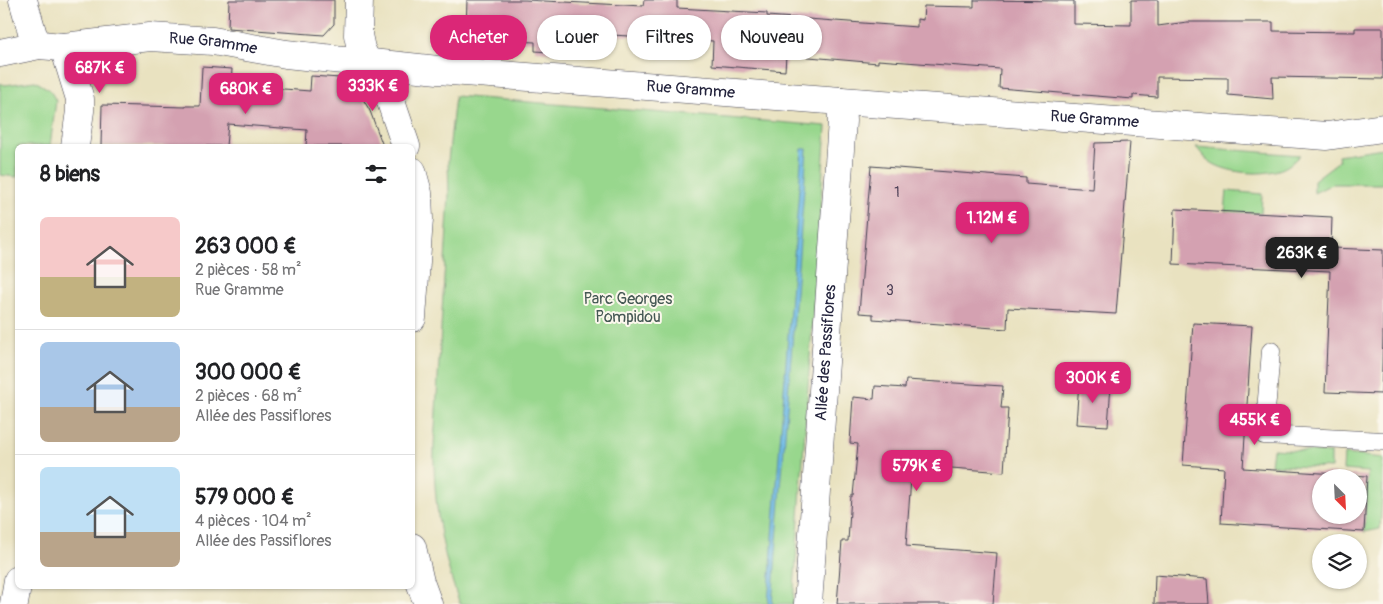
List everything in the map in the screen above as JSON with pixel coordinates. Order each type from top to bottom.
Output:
[{"type":"street","points":[[23,0],[31,29],[52,46],[80,99],[75,144]]},
{"type":"street","points":[[359,0],[358,35],[361,49],[368,64],[387,90],[405,144]]},
{"type":"street","name":"Rue Gramme","points":[[0,53],[150,37],[213,41],[286,54],[368,64],[841,101],[1328,136],[1383,128]]},
{"type":"street","name":"Allée des Passiflores","points":[[808,604],[841,130],[841,101]]},
{"type":"street","points":[[415,182],[420,219],[415,281]]},
{"type":"street","points":[[415,560],[428,604]]},
{"type":"street","points":[[14,604],[16,589]]},
{"type":"lane","points":[[1271,351],[1264,435],[1383,441]]},
{"type":"green space","points":[[35,81],[50,90],[56,101],[50,144],[15,144],[15,177],[0,175],[0,83],[5,85]]},
{"type":"green space","name":"Parc Georges Pompidou","points":[[455,96],[826,126],[793,604],[460,604],[453,585],[439,526],[434,465],[449,195],[448,161]]},
{"type":"green space","points":[[1196,147],[1300,155],[1281,169],[1271,172],[1252,173],[1233,171],[1216,165],[1205,158]]},
{"type":"green space","points":[[1383,148],[1383,184],[1332,184],[1314,193],[1314,180],[1339,161],[1338,155]]},
{"type":"green space","points":[[1227,191],[1262,194],[1261,214],[1225,212]]},
{"type":"green space","points":[[1273,449],[1331,453],[1331,468],[1271,465]]},
{"type":"green space","points":[[1344,454],[1383,458],[1380,529],[1364,532],[1364,524],[1368,524],[1368,469],[1343,469]]},
{"type":"water","points":[[802,149],[807,149],[772,604],[768,604]]},
{"type":"building","points":[[229,0],[334,0],[334,24],[324,35],[228,28]]},
{"type":"building","points":[[467,0],[525,0],[643,6],[644,0],[677,0],[677,8],[767,13],[767,15],[721,15],[721,60],[786,60],[785,71],[712,65],[711,15],[627,15],[627,36],[617,35],[617,15],[537,15],[537,51],[535,51],[535,42],[527,42],[527,15],[467,15]]},
{"type":"building","points":[[974,0],[1074,1],[1074,24],[1131,25],[1131,0],[1158,0],[1158,26],[1187,22],[1273,22],[1273,31],[1355,32],[1355,28],[1383,28],[1383,79],[1272,77],[1273,99],[1228,95],[1228,78],[1157,77],[1157,97],[1133,95],[1133,99],[999,88],[1000,69],[878,60],[878,63],[822,58],[822,20],[917,27],[917,19],[923,20],[924,6],[974,7]]},
{"type":"building","points":[[202,67],[232,69],[231,85],[310,91],[311,76],[340,78],[357,89],[370,111],[382,144],[306,144],[307,130],[228,124],[226,144],[101,144],[102,105],[200,106]]},
{"type":"building","points":[[1130,142],[1116,314],[1008,308],[1007,329],[873,319],[873,314],[859,313],[871,166],[1026,178],[1026,184],[1092,189],[1095,143]]},
{"type":"building","points":[[1175,209],[1332,217],[1331,248],[1383,250],[1381,394],[1325,392],[1330,271],[1173,264]]},
{"type":"building","points":[[1193,323],[1252,326],[1243,468],[1312,472],[1312,524],[1364,524],[1364,532],[1221,523],[1224,468],[1183,465]]},
{"type":"building","points":[[906,380],[1003,386],[1001,408],[1008,408],[1004,472],[912,465],[906,546],[997,553],[993,604],[837,604],[842,541],[848,541],[851,496],[853,496],[858,444],[850,443],[853,397],[874,399],[875,386],[905,388]]},
{"type":"building","points":[[1079,381],[1111,385],[1108,426],[1076,424]]},
{"type":"building","points":[[1155,575],[1207,579],[1209,604],[1154,604]]}]
